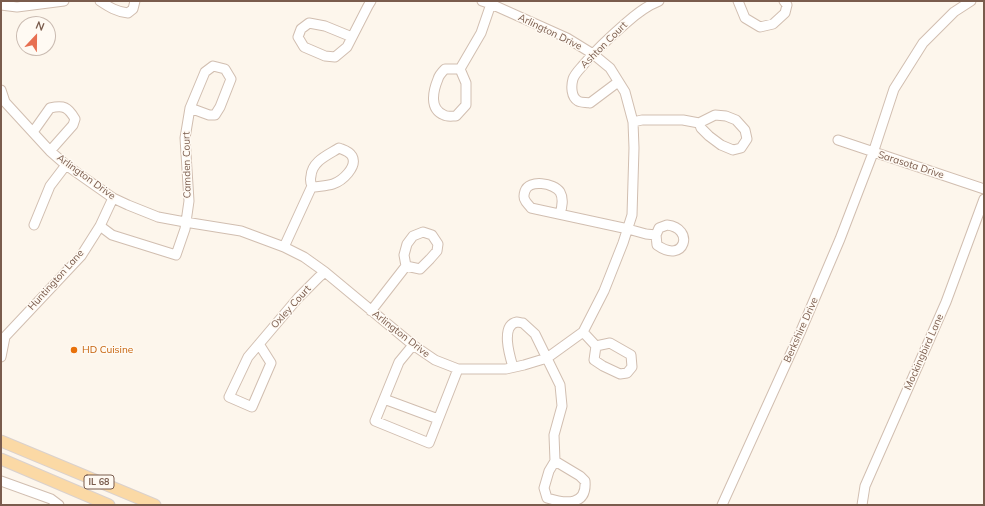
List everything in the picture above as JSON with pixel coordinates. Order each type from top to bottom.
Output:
[{"type":"main road","name":"IL 68","points":[[1,441],[155,505]]},
{"type":"main road","name":"IL 68","points":[[1,459],[109,505]]},
{"type":"street","points":[[1,5],[18,7],[64,1]]},
{"type":"street","points":[[100,1],[115,10],[128,13],[134,9],[136,1]]},
{"type":"street","points":[[352,37],[325,26],[309,23],[301,29],[298,37],[304,47],[325,56],[335,57],[347,47],[371,1]]},
{"type":"street","name":"Ashton Court","points":[[618,82],[590,103],[579,102],[574,96],[572,90],[573,79],[593,54],[648,3],[658,1]]},
{"type":"street","points":[[738,1],[745,18],[760,26],[773,24],[785,13],[787,5],[784,1]]},
{"type":"street","name":"Berkshire Drive","points":[[722,505],[831,261],[873,153],[894,89],[923,43],[954,12],[971,1]]},
{"type":"street","points":[[460,69],[481,33],[488,2]]},
{"type":"street","name":"Arlington Drive","points":[[2,95],[5,102],[50,151],[66,165],[114,198],[158,217],[241,231],[284,248],[304,257],[325,272],[412,345],[435,360],[458,369],[506,369],[547,358],[583,332],[604,291],[628,229],[632,214],[634,148],[633,122],[625,92],[610,68],[593,54],[567,38],[488,2]]},
{"type":"street","name":"Camden Court","points":[[100,226],[112,235],[176,255],[185,230],[189,201],[185,138],[190,108],[205,72],[213,66],[225,69],[231,79],[220,107],[215,115],[209,115],[190,108]]},
{"type":"street","points":[[444,68],[460,69],[466,83],[466,105],[456,116],[444,116],[437,110],[433,102],[434,91],[438,78],[444,68]]},
{"type":"street","points":[[33,132],[50,108],[60,106],[71,112],[75,119],[73,125],[50,151]]},
{"type":"street","points":[[633,122],[642,120],[683,120],[699,123],[714,115],[726,116],[736,120],[745,130],[748,139],[741,148],[734,150],[721,145],[709,136],[701,128],[699,123]]},
{"type":"street","name":"Sarasota Drive","points":[[838,140],[984,190]]},
{"type":"street","points":[[284,248],[312,186],[310,183],[311,172],[316,164],[339,148],[346,150],[353,157],[352,167],[349,173],[343,178],[334,184],[312,186]]},
{"type":"street","points":[[34,225],[50,186],[66,165]]},
{"type":"street","name":"Huntington Lane","points":[[1,357],[3,339],[20,319],[81,256],[100,226],[114,198]]},
{"type":"street","name":"Mockingbird Lane","points":[[862,505],[865,486],[946,302],[984,199]]},
{"type":"street","points":[[560,214],[656,236]]},
{"type":"street","points":[[371,311],[406,266]]},
{"type":"street","name":"Oxley Court","points":[[259,344],[271,363],[252,407],[229,397],[248,357],[259,344],[298,298],[325,272]]},
{"type":"street","points":[[513,367],[507,335],[511,325],[516,322],[523,323],[535,334],[560,385],[562,406],[554,435],[555,461],[549,471],[544,488],[547,498],[561,502],[576,502],[583,496],[586,487],[585,481],[580,476],[555,461]]},
{"type":"street","points":[[583,332],[596,346]]},
{"type":"street","points":[[412,345],[399,362],[375,421],[429,443],[458,369]]},
{"type":"street","points":[[384,399],[438,419]]},
{"type":"street","points":[[1,481],[51,499],[59,505]]},
{"type":"place","name":"HD Cuisine","points":[[74,350]]}]
